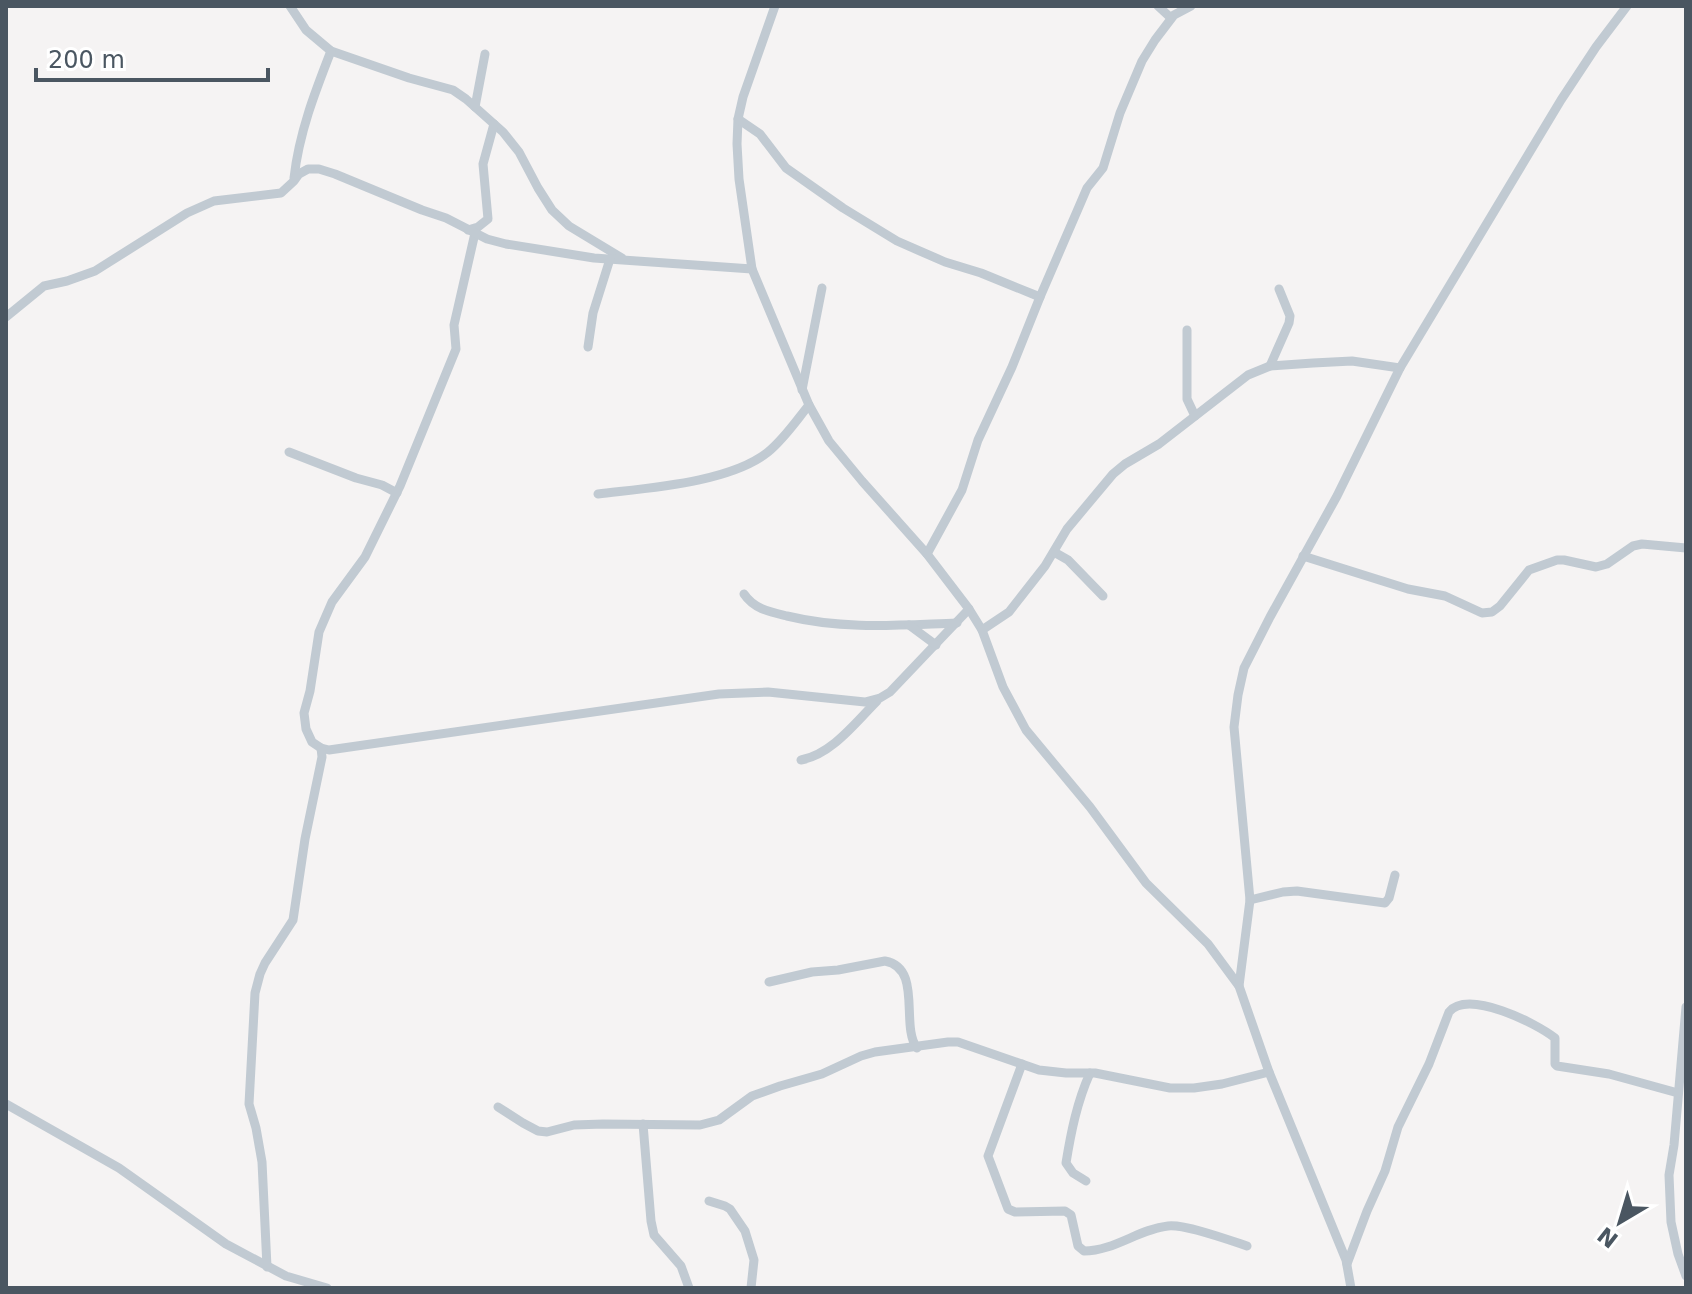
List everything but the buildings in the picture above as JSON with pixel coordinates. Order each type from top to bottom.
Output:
[{"type":"street","points":[[290,6],[306,30],[331,51],[453,90],[503,132],[519,152],[552,210],[569,226],[625,260]]},
{"type":"street","points":[[775,6],[738,119],[739,179],[752,269],[802,390],[829,441],[927,554],[969,609],[982,630],[1003,687],[1026,730],[1090,807],[1146,883],[1208,944],[1239,986],[1269,1072],[1347,1264],[1351,1288]]},
{"type":"street","points":[[1158,6],[1171,18]]},
{"type":"street","points":[[927,554],[962,490],[978,440],[1087,188],[1103,168],[1120,113],[1142,61],[1171,18],[1191,6]]},
{"type":"street","points":[[1239,986],[1250,900],[1234,727],[1244,668],[1337,496],[1400,368],[1561,100],[1627,6]]},
{"type":"street","points":[[294,181],[297,152],[315,91],[331,51]]},
{"type":"street","points":[[475,107],[485,54]]},
{"type":"street","points":[[738,119],[760,134],[786,168],[897,241],[1040,297]]},
{"type":"street","points":[[471,231],[488,219],[483,164],[494,124]]},
{"type":"street","points":[[297,152],[308,169]]},
{"type":"street","points":[[6,317],[44,286],[95,271],[187,213],[214,201],[281,193],[308,169],[335,174],[506,244],[610,259],[752,269]]},
{"type":"street","points":[[471,231],[454,325],[456,349],[397,493],[365,557],[332,602],[319,632],[304,713],[312,742],[329,750],[346,748],[719,694],[768,692],[852,702],[880,698]]},
{"type":"street","points":[[588,347],[593,313],[610,259]]},
{"type":"street","points":[[802,390],[822,288]]},
{"type":"street","points":[[1270,366],[1290,316],[1279,289]]},
{"type":"street","points":[[1187,330],[1187,399],[1195,416]]},
{"type":"street","points":[[982,630],[1009,612],[1036,578],[1067,529],[1113,474],[1159,444],[1248,375],[1270,366],[1352,361],[1400,368]]},
{"type":"street","points":[[598,494],[686,483],[751,463],[780,440],[809,405]]},
{"type":"street","points":[[289,452],[397,493]]},
{"type":"street","points":[[1303,556],[1408,589],[1445,596],[1482,613],[1492,612],[1500,606],[1529,570],[1557,560],[1596,567],[1642,544],[1686,548]]},
{"type":"street","points":[[1054,552],[1068,560],[1103,596]]},
{"type":"street","points":[[744,594],[757,607],[839,626],[957,623]]},
{"type":"street","points":[[801,760],[825,751],[907,676],[969,609]]},
{"type":"street","points":[[909,625],[936,645]]},
{"type":"street","points":[[267,1267],[262,1162],[249,1104],[255,993],[265,963],[293,920],[322,757],[321,748]]},
{"type":"street","points":[[1250,900],[1297,891],[1385,903],[1395,875]]},
{"type":"street","points":[[769,982],[812,972],[885,961],[892,963],[902,971],[909,995],[911,1040],[917,1048]]},
{"type":"street","points":[[1347,1264],[1385,1171],[1398,1127],[1429,1064],[1449,1012],[1455,1006],[1470,1004],[1488,1007],[1535,1025],[1555,1038],[1557,1066],[1609,1074],[1678,1093]]},
{"type":"street","points":[[1686,1007],[1669,1175],[1669,1204],[1678,1254],[1686,1276]]},
{"type":"street","points":[[498,1107],[538,1131],[547,1132],[574,1125],[700,1125],[727,1115],[752,1096],[822,1074],[861,1056],[958,1042],[1052,1071],[1090,1073],[1170,1088],[1222,1084],[1269,1072]]},
{"type":"street","points":[[1022,1064],[988,1156],[1005,1204],[1011,1211],[1068,1212],[1078,1246],[1084,1251],[1096,1251],[1167,1226],[1247,1246]]},
{"type":"street","points":[[1086,1181],[1069,1169],[1066,1163],[1080,1098],[1090,1073]]},
{"type":"street","points":[[6,1104],[119,1168],[226,1244],[286,1276],[327,1288]]},
{"type":"street","points":[[643,1124],[654,1235],[681,1266],[689,1288]]},
{"type":"street","points":[[709,1201],[730,1209],[745,1231],[754,1260],[751,1288]]},
{"type":"street","points":[[285,1288],[286,1276]]}]
